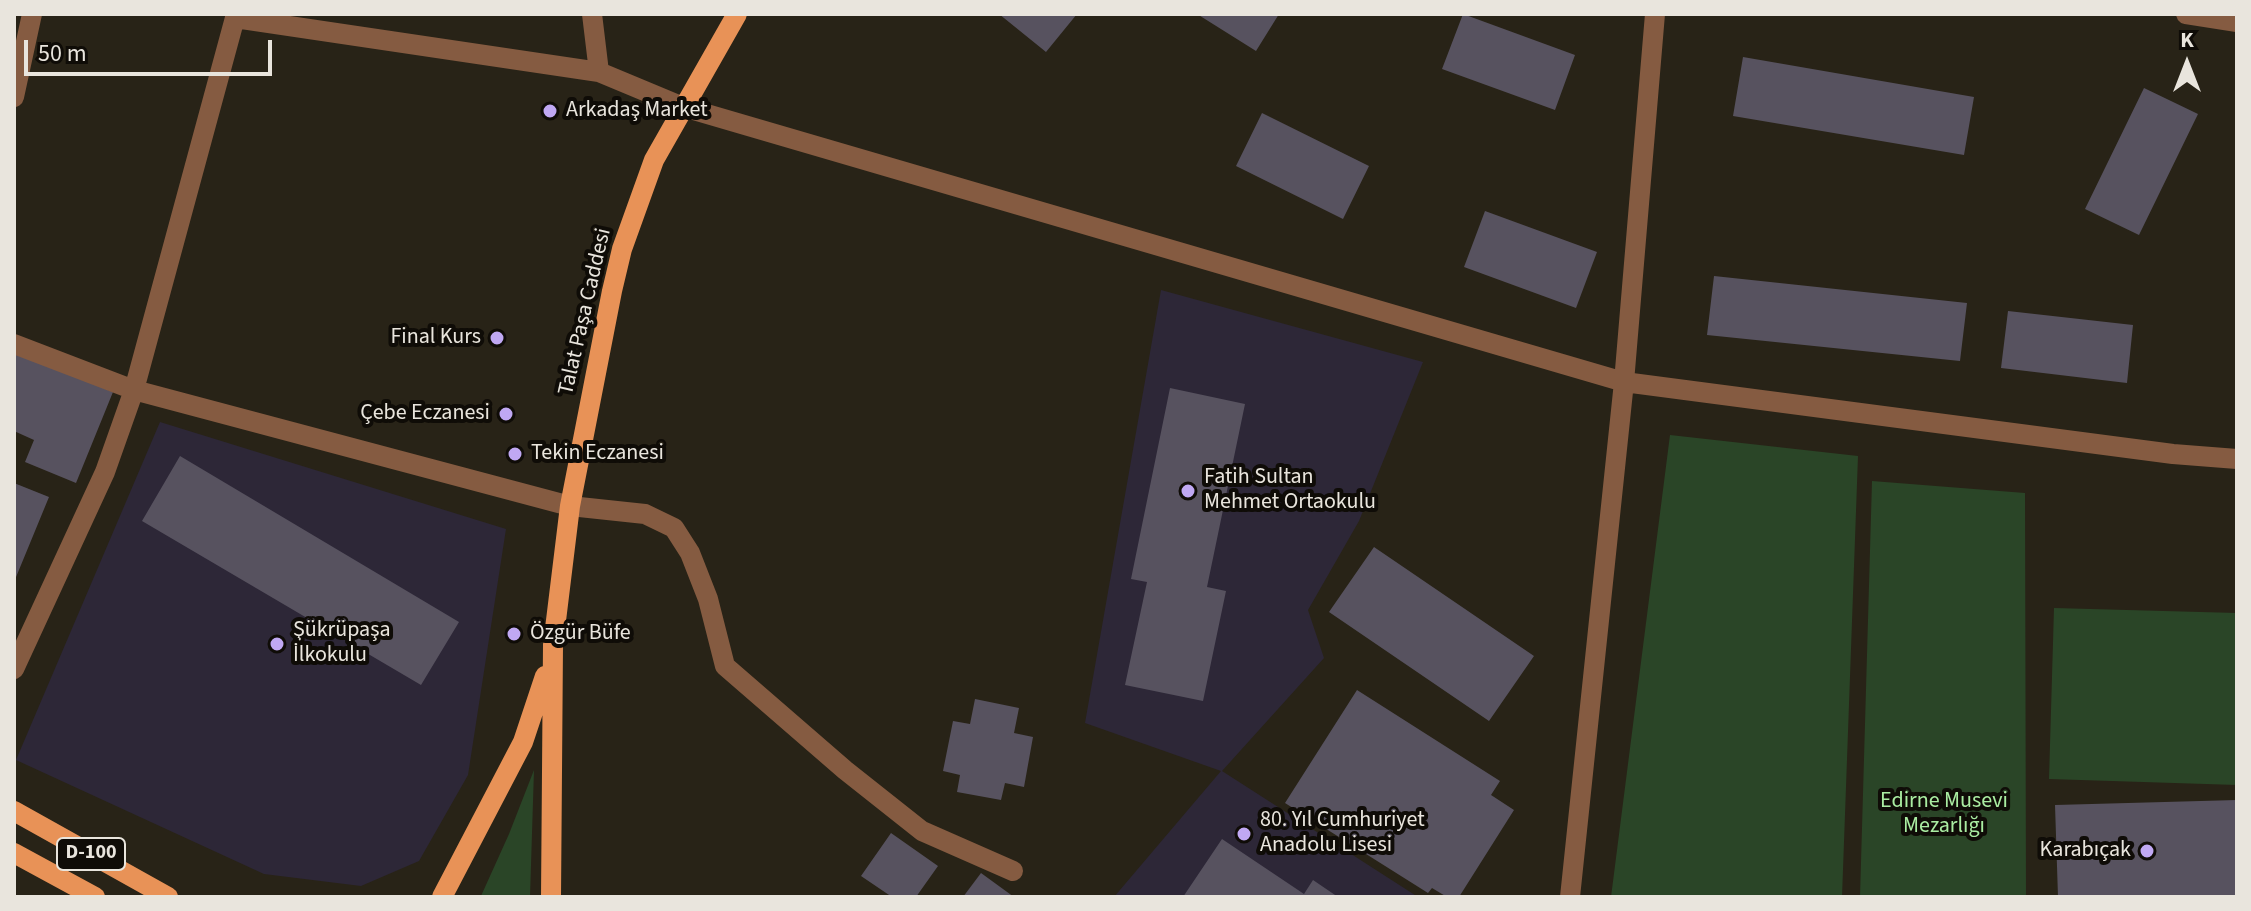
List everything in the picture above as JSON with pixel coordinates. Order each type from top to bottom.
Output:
[{"type":"main road","name":"Talat Paşa Caddesi","points":[[551,897],[553,645],[570,506],[622,249],[654,160],[737,14]]},
{"type":"main road","name":"Talat Paşa Caddesi","points":[[442,897],[523,742],[553,645]]},
{"type":"main road","name":"D-100","points":[[14,811],[168,897]]},
{"type":"main road","name":"D-100","points":[[14,853],[95,897]]},
{"type":"street","points":[[14,97],[32,14]]},
{"type":"street","points":[[592,14],[599,72]]},
{"type":"street","points":[[1570,897],[1624,382],[1655,14]]},
{"type":"street","points":[[2186,14],[2237,22]]},
{"type":"street","points":[[14,669],[105,472],[134,390],[235,16],[599,72],[683,107],[1624,382],[2173,454],[2237,459]]},
{"type":"street","points":[[14,344],[134,390],[570,506],[645,514],[674,528],[690,553],[708,599],[725,666],[845,770],[922,831],[1013,871]]},
{"type":"shaded area","points":[[1161,290],[1423,362],[1359,521],[1308,610],[1324,658],[1222,771],[1418,897],[1114,897],[1221,771],[1085,723]]},
{"type":"shaded area","name":"Şükrüpaşa İlkokulu","points":[[160,422],[506,529],[468,775],[419,861],[361,886],[264,874],[16,760]]},
{"type":"green space","points":[[1670,435],[1858,456],[1842,897],[1611,897]]},
{"type":"green space","name":"Edirne Musevi Mezarlığı","points":[[1872,481],[2025,493],[2026,897],[1860,897]]},
{"type":"green space","points":[[2054,608],[2237,613],[2237,785],[2049,779]]},
{"type":"green space","points":[[534,770],[530,897],[481,896],[509,834]]},
{"type":"building","points":[[999,14],[1077,14],[1046,52]]},
{"type":"building","points":[[1197,14],[1279,14],[1256,51]]},
{"type":"building","points":[[1463,14],[1575,55],[1555,110],[1442,69]]},
{"type":"building","points":[[1743,57],[1974,97],[1964,155],[1733,116]]},
{"type":"building","points":[[2144,88],[2198,114],[2139,235],[2085,209]]},
{"type":"building","points":[[1262,113],[1369,166],[1343,219],[1236,166]]},
{"type":"building","points":[[1485,211],[1597,252],[1576,308],[1464,267]]},
{"type":"building","points":[[1714,276],[1967,303],[1960,361],[1707,335]]},
{"type":"building","points":[[2008,311],[2133,325],[2127,383],[2001,368]]},
{"type":"building","points":[[14,351],[113,392],[76,483],[25,462],[34,440],[14,431]]},
{"type":"building","name":"Fatih Sultan Mehmet Ortaokulu","points":[[1170,388],[1245,404],[1207,587],[1226,591],[1203,701],[1125,685],[1147,582],[1131,579]]},
{"type":"building","points":[[180,456],[459,622],[421,685],[142,521]]},
{"type":"building","points":[[14,483],[49,497],[14,582]]},
{"type":"building","points":[[1374,547],[1534,656],[1489,721],[1329,612]]},
{"type":"building","points":[[1357,690],[1500,781],[1491,795],[1514,810],[1459,897],[1447,897],[1432,888],[1428,893],[1285,803]]},
{"type":"building","points":[[975,699],[1019,708],[1014,733],[1033,737],[1024,787],[1005,783],[1001,800],[957,792],[960,775],[943,771],[953,721],[970,724]]},
{"type":"building","name":"Karabıçak","points":[[2237,800],[2237,897],[2058,897],[2055,805]]},
{"type":"building","points":[[891,833],[938,866],[916,897],[892,897],[861,876]]},
{"type":"building","points":[[1222,839],[1304,894],[1313,880],[1338,897],[1183,897]]},
{"type":"building","points":[[981,873],[1014,897],[963,897]]},
{"type":"place","name":"Arkadaş Market","points":[[550,111]]},
{"type":"place","name":"Final Kurs","points":[[497,338]]},
{"type":"place","name":"Çebe Eczanesi","points":[[506,414]]},
{"type":"place","name":"Tekin Eczanesi","points":[[515,454]]},
{"type":"place","name":"Fatih Sultan Mehmet Ortaokulu","points":[[1188,491]]},
{"type":"place","name":"Özgür Büfe","points":[[514,634]]},
{"type":"place","name":"Şükrüpaşa İlkokulu","points":[[277,644]]},
{"type":"place","name":"80. Yıl Cumhuriyet Anadolu Lisesi","points":[[1244,834]]},
{"type":"place","name":"Karabıçak","points":[[2147,851]]}]
